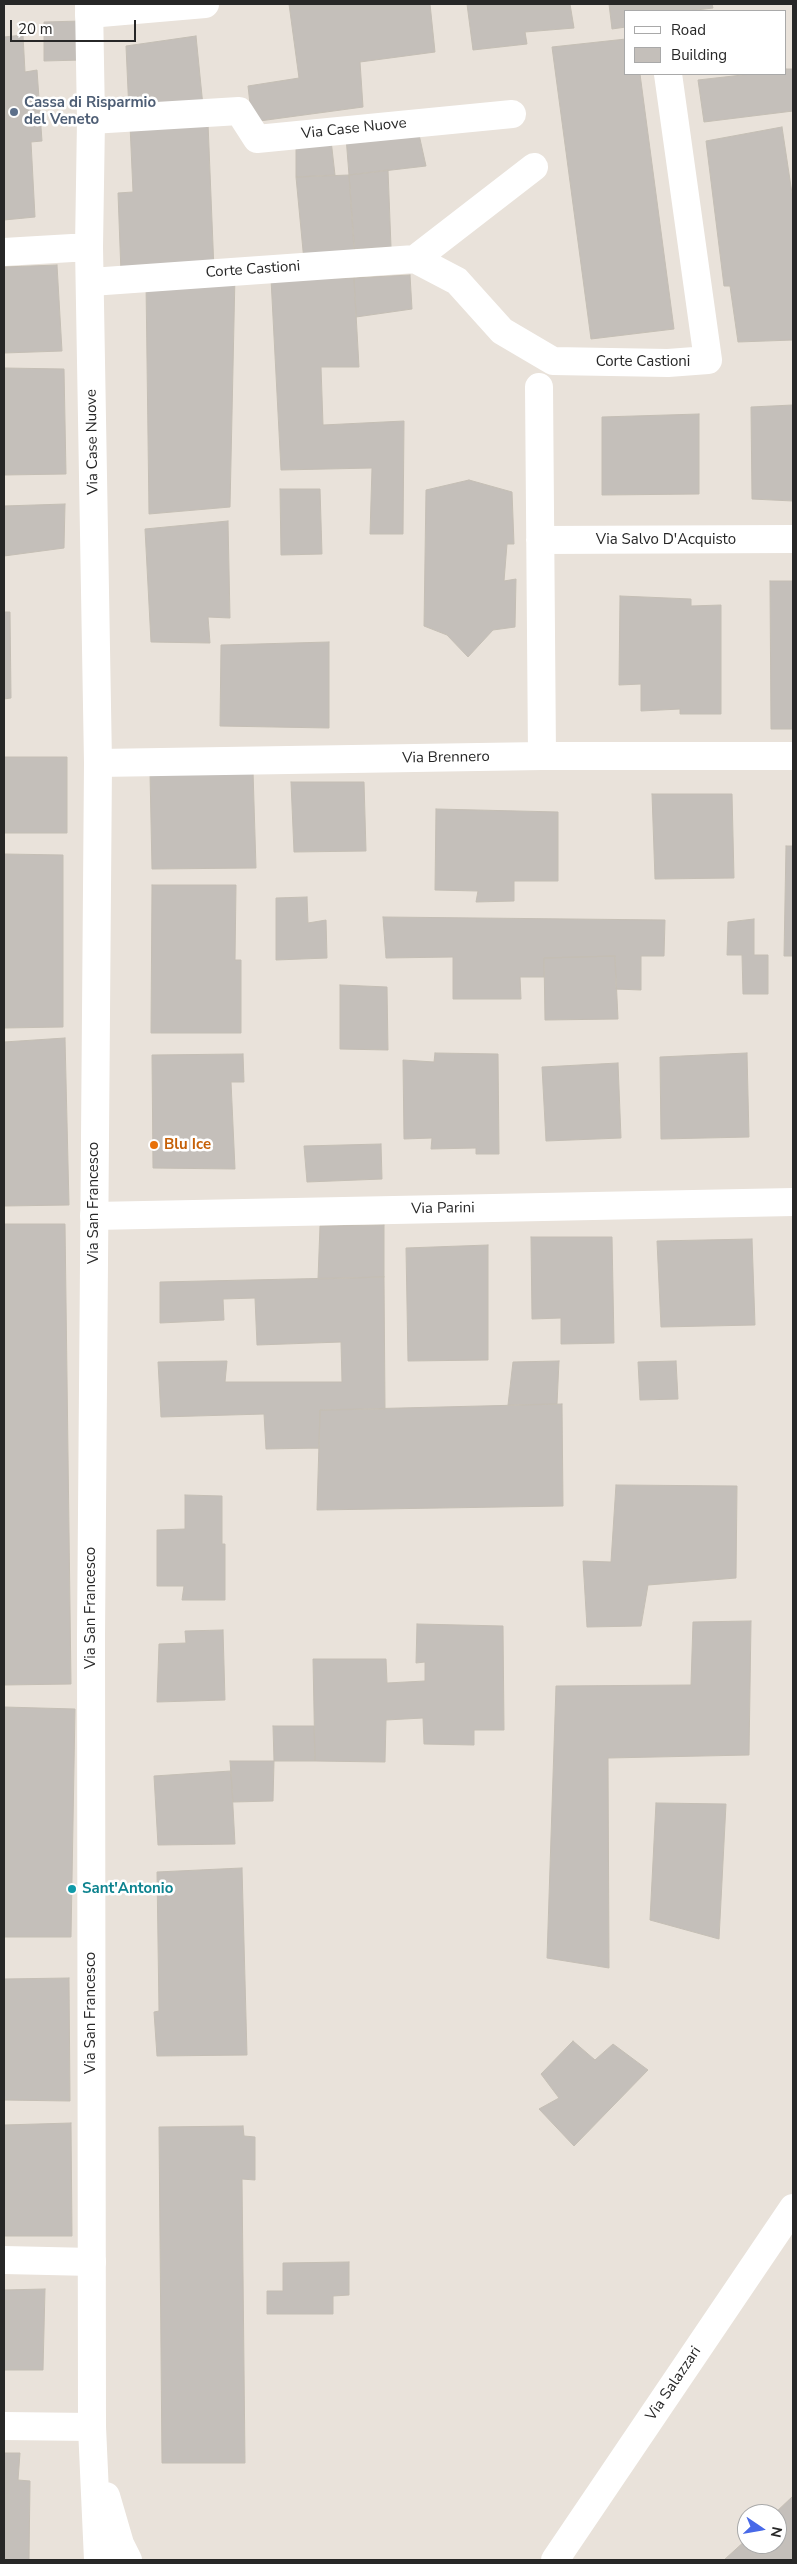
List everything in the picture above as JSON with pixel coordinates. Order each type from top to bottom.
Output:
[{"type":"street","points":[[89,9],[205,4]]},
{"type":"street","name":"Via Case Nuove","points":[[89,9],[91,120],[89,247],[98,763]]},
{"type":"street","name":"Corte Castioni","points":[[91,282],[415,259],[457,282],[502,330],[552,361],[668,363],[708,360],[668,75]]},
{"type":"street","name":"Via Case Nuove","points":[[91,120],[239,111],[257,139],[512,114]]},
{"type":"street","points":[[415,259],[534,167]]},
{"type":"street","points":[[4,252],[89,247]]},
{"type":"street","points":[[539,387],[542,756]]},
{"type":"street","name":"Via Salvo D'Acquisto","points":[[540,540],[793,539]]},
{"type":"street","name":"Via Brennero","points":[[98,763],[542,756],[793,756]]},
{"type":"street","name":"Via San Francesco","points":[[98,763],[91,1626],[92,2440],[98,2560]]},
{"type":"street","name":"Via Parini","points":[[94,1216],[793,1202]]},
{"type":"street","name":"Via Salazzari","points":[[555,2560],[789,2225]]},
{"type":"street","points":[[4,2260],[92,2262]]},
{"type":"street","points":[[4,2426],[92,2440]]},
{"type":"street","name":"Via San Francesco","points":[[92,2440],[120,2544],[128,2560]]},
{"type":"building","points":[[289,4],[430,4],[435,52],[360,62],[363,107],[252,122],[248,86],[299,78]]},
{"type":"building","points":[[467,4],[570,4],[574,28],[525,32],[527,44],[473,50]]},
{"type":"building","points":[[609,4],[712,4],[713,8],[696,10],[624,10],[624,27],[612,29]]},
{"type":"building","points":[[81,21],[82,60],[44,61],[44,22]]},
{"type":"building","points":[[23,35],[25,72],[37,70],[42,141],[31,142],[35,217],[4,220],[4,37]]},
{"type":"building","points":[[196,36],[203,106],[129,112],[126,46]]},
{"type":"building","points":[[624,39],[624,75],[640,75],[674,329],[591,339],[552,47]]},
{"type":"building","points":[[787,69],[793,69],[793,111],[704,122],[698,80],[742,75],[787,75]]},
{"type":"building","points":[[208,123],[214,270],[121,273],[118,193],[133,192],[130,125]]},
{"type":"building","points":[[782,127],[793,200],[793,340],[738,342],[730,286],[724,286],[706,141]]},
{"type":"building","points":[[418,130],[426,166],[349,175],[346,137]]},
{"type":"building","points":[[331,140],[335,175],[296,177],[296,143]]},
{"type":"building","points":[[388,170],[391,247],[354,249],[349,175]]},
{"type":"building","points":[[349,175],[355,255],[304,261],[296,177]]},
{"type":"building","points":[[57,265],[62,351],[4,353],[4,267]]},
{"type":"building","points":[[235,275],[230,507],[149,514],[146,283]]},
{"type":"building","points":[[410,275],[412,309],[356,317],[354,278]]},
{"type":"building","points":[[354,278],[359,367],[321,367],[323,425],[404,421],[403,534],[370,534],[372,468],[281,470],[271,279]]},
{"type":"building","points":[[4,368],[64,369],[66,474],[4,475]]},
{"type":"building","points":[[793,405],[793,501],[752,499],[751,407]]},
{"type":"building","points":[[699,414],[699,494],[602,495],[602,417]]},
{"type":"building","points":[[469,480],[512,492],[514,544],[507,544],[504,581],[516,579],[515,627],[493,630],[468,657],[447,635],[424,626],[426,490]]},
{"type":"building","points":[[280,489],[320,489],[322,554],[281,555]]},
{"type":"building","points":[[65,504],[64,548],[4,556],[4,506]]},
{"type":"building","points":[[228,521],[230,618],[208,617],[210,643],[151,642],[145,529]]},
{"type":"building","points":[[770,581],[793,581],[793,729],[771,729]]},
{"type":"building","points":[[620,596],[691,599],[691,606],[721,605],[721,714],[680,714],[680,709],[641,711],[641,684],[619,685]]},
{"type":"building","points":[[4,612],[10,612],[11,698],[4,699]]},
{"type":"building","points":[[329,642],[329,728],[220,726],[221,645]]},
{"type":"building","points":[[4,757],[67,757],[67,833],[4,833]]},
{"type":"building","points":[[253,771],[256,868],[152,869],[150,773]]},
{"type":"building","points":[[291,782],[364,782],[366,851],[294,852]]},
{"type":"building","points":[[652,794],[732,794],[734,878],[655,879]]},
{"type":"building","points":[[436,809],[558,812],[558,881],[514,881],[514,901],[476,902],[478,891],[435,890]]},
{"type":"building","points":[[786,846],[793,846],[793,956],[784,956]]},
{"type":"building","points":[[4,854],[63,855],[63,1027],[4,1028]]},
{"type":"building","points":[[152,885],[236,885],[235,960],[241,960],[241,1033],[151,1033]]},
{"type":"building","points":[[307,897],[308,923],[326,920],[327,958],[276,960],[276,898]]},
{"type":"building","points":[[383,917],[665,920],[664,956],[641,956],[641,990],[616,989],[615,956],[544,958],[544,977],[520,977],[521,999],[453,999],[453,957],[386,958]]},
{"type":"building","points":[[754,919],[754,955],[768,955],[768,994],[743,994],[742,955],[727,955],[728,922]]},
{"type":"building","points":[[615,956],[618,1019],[545,1020],[544,958]]},
{"type":"building","points":[[340,985],[387,987],[388,1050],[340,1049]]},
{"type":"building","points":[[65,1038],[69,1205],[4,1206],[4,1042]]},
{"type":"building","points":[[435,1053],[498,1054],[499,1154],[476,1154],[476,1148],[431,1149],[432,1138],[404,1139],[403,1060],[434,1062]]},
{"type":"building","points":[[747,1053],[749,1137],[661,1139],[660,1057]]},
{"type":"building","points":[[243,1054],[244,1082],[231,1082],[235,1169],[153,1168],[152,1055]]},
{"type":"building","points":[[618,1063],[621,1138],[546,1141],[542,1067]]},
{"type":"building","points":[[381,1144],[382,1179],[307,1182],[304,1146]]},
{"type":"building","points":[[4,1224],[65,1224],[71,1684],[4,1685]]},
{"type":"building","points":[[384,1225],[384,1277],[318,1279],[320,1226]]},
{"type":"building","points":[[531,1237],[612,1237],[614,1343],[561,1344],[561,1318],[532,1319]]},
{"type":"building","points":[[752,1239],[755,1325],[661,1327],[657,1241]]},
{"type":"building","points":[[488,1245],[488,1360],[408,1361],[406,1248]]},
{"type":"building","points":[[384,1277],[385,1409],[320,1410],[319,1448],[266,1449],[264,1414],[161,1417],[158,1362],[227,1361],[225,1382],[342,1382],[341,1342],[257,1345],[255,1298],[223,1299],[224,1320],[160,1323],[160,1282]]},
{"type":"building","points":[[559,1361],[557,1404],[508,1405],[513,1362]]},
{"type":"building","points":[[676,1361],[678,1399],[640,1400],[638,1362]]},
{"type":"building","points":[[562,1404],[563,1506],[317,1510],[320,1410]]},
{"type":"building","points":[[616,1485],[737,1486],[736,1578],[648,1585],[641,1626],[587,1627],[583,1561],[611,1562]]},
{"type":"building","points":[[185,1495],[222,1496],[222,1544],[225,1544],[225,1600],[182,1600],[184,1586],[157,1586],[157,1530],[185,1529]]},
{"type":"building","points":[[751,1621],[749,1755],[608,1758],[609,1968],[547,1958],[556,1686],[691,1685],[693,1622]]},
{"type":"building","points":[[417,1624],[503,1626],[504,1730],[474,1730],[474,1745],[424,1744],[423,1718],[386,1720],[385,1762],[315,1761],[313,1659],[386,1659],[387,1683],[425,1681],[425,1662],[416,1663]]},
{"type":"building","points":[[223,1630],[225,1700],[157,1702],[159,1644],[186,1643],[185,1631]]},
{"type":"building","points":[[4,1707],[75,1709],[71,1937],[4,1937]]},
{"type":"building","points":[[273,1726],[314,1726],[315,1761],[274,1761]]},
{"type":"building","points":[[230,1761],[274,1761],[273,1801],[233,1802]]},
{"type":"building","points":[[231,1771],[235,1844],[158,1845],[154,1776]]},
{"type":"building","points":[[656,1803],[726,1804],[719,1939],[650,1920]]},
{"type":"building","points":[[242,1868],[247,2055],[157,2056],[154,2012],[159,2011],[157,1872]]},
{"type":"building","points":[[69,1978],[70,2101],[4,2100],[4,1979]]},
{"type":"building","points":[[573,2041],[595,2060],[613,2044],[648,2070],[574,2146],[539,2109],[559,2098],[541,2074]]},
{"type":"building","points":[[71,2123],[72,2236],[4,2236],[4,2125]]},
{"type":"building","points":[[243,2126],[244,2136],[255,2137],[255,2180],[242,2179],[245,2463],[162,2463],[159,2127]]},
{"type":"building","points":[[349,2262],[349,2295],[333,2296],[333,2314],[267,2314],[267,2291],[283,2291],[283,2263]]},
{"type":"building","points":[[45,2289],[43,2370],[4,2370],[4,2290]]},
{"type":"building","points":[[4,2453],[20,2453],[18,2480],[30,2481],[29,2560],[4,2560]]},
{"type":"building","points":[[793,2496],[793,2560],[724,2560],[737,2548],[737,2554],[787,2554],[787,2504],[785,2504]]},
{"type":"place","name":"Cassa di Risparmio del Veneto","points":[[14,112]]},
{"type":"place","name":"Blu Ice","points":[[154,1145]]},
{"type":"place","name":"Sant'Antonio","points":[[72,1889]]}]
